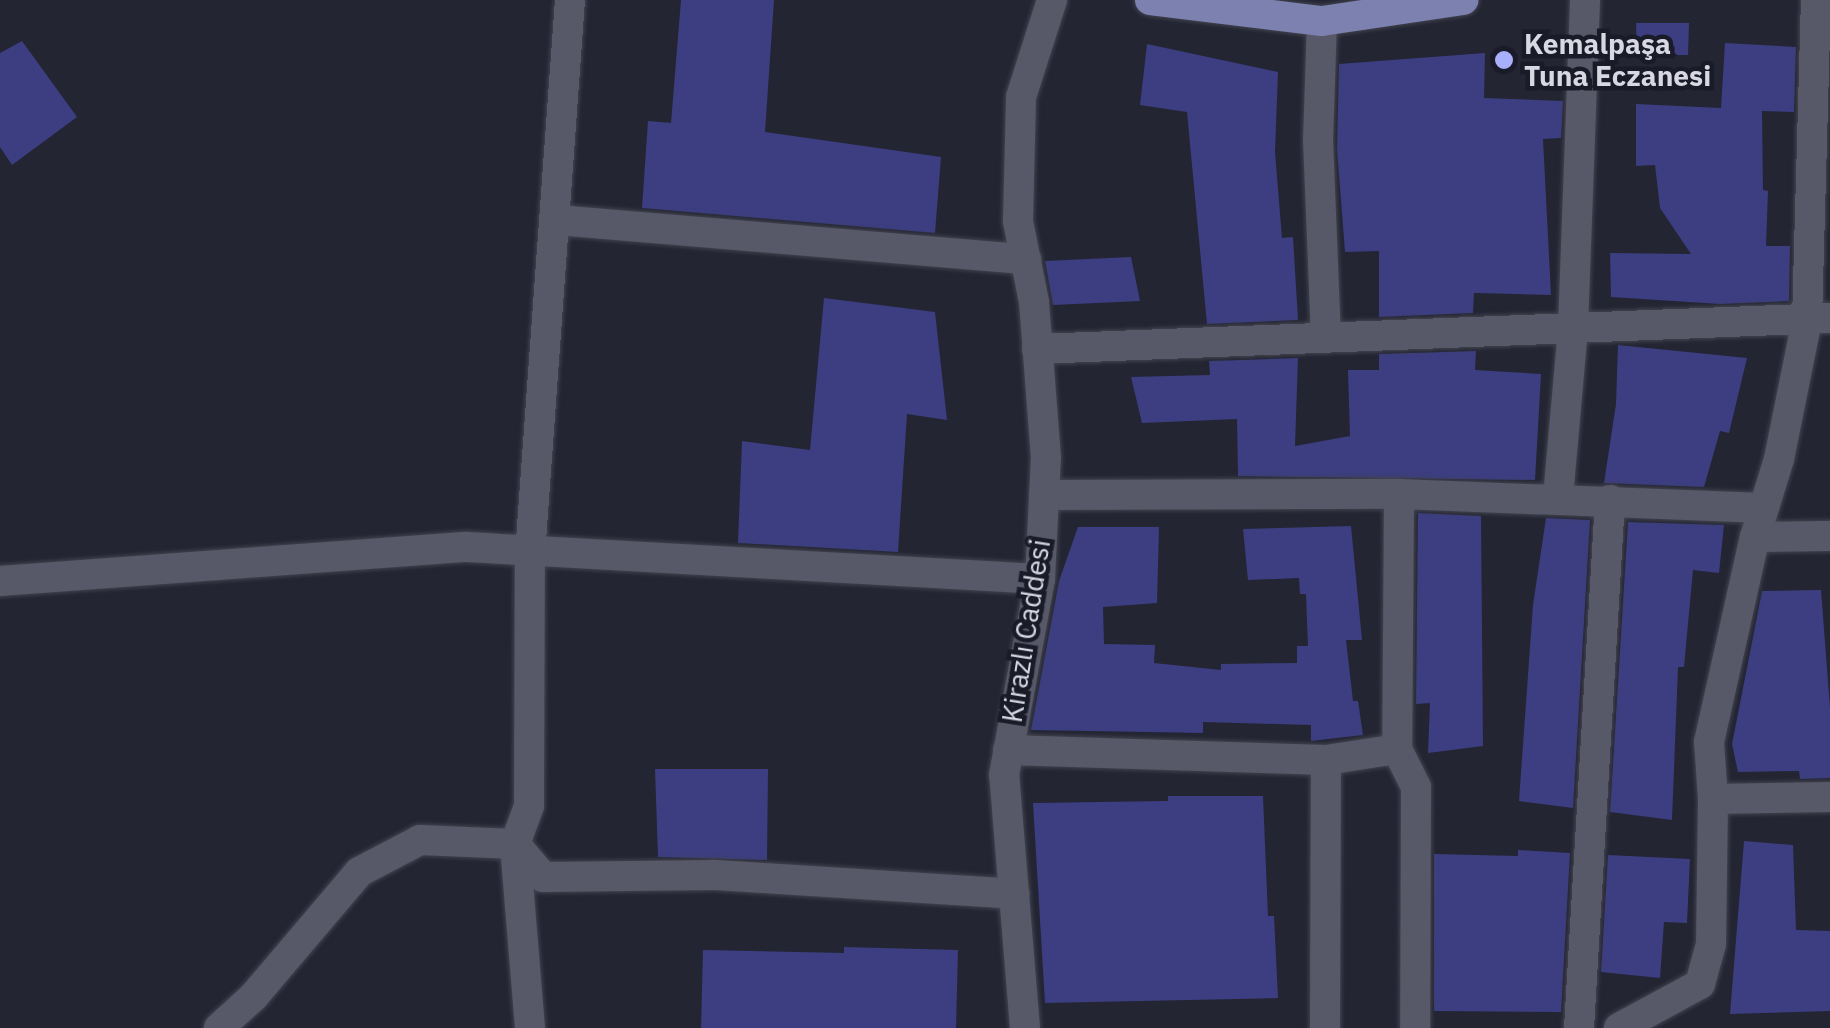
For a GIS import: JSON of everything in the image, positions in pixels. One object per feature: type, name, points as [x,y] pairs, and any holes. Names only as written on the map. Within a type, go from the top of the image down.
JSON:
[{"type":"main road","points":[[1150,0],[1322,20],[1464,0]]},
{"type":"street","points":[[530,1028],[515,844],[529,806],[530,554],[570,0]]},
{"type":"street","name":"Kirazlı Caddesi","points":[[1025,1028],[1004,775],[1040,579],[1046,458],[1037,349],[1018,221],[1020,97],[1052,0]]},
{"type":"street","points":[[1558,498],[1573,328],[1585,0]]},
{"type":"street","points":[[1620,1028],[1700,984],[1711,944],[1714,798],[1709,742],[1755,537],[1819,319],[1816,0]]},
{"type":"street","points":[[1322,20],[1318,139],[1326,338]]},
{"type":"street","points":[[557,220],[1026,259]]},
{"type":"street","points":[[1037,349],[1819,319]]},
{"type":"street","points":[[1044,495],[1399,494],[1764,508]]},
{"type":"street","points":[[1399,494],[1397,749],[1416,787],[1415,1028]]},
{"type":"street","points":[[1579,1028],[1610,500]]},
{"type":"street","points":[[1755,537],[1830,536]]},
{"type":"street","points":[[0,581],[467,547],[530,554],[1040,579]]},
{"type":"street","points":[[1008,750],[1326,760],[1397,749]]},
{"type":"street","points":[[1325,1028],[1326,760]]},
{"type":"street","points":[[1714,798],[1830,797]]},
{"type":"street","points":[[219,1028],[254,996],[359,872],[420,840],[515,844],[542,877],[714,876],[1014,894]]},
{"type":"building","points":[[681,0],[774,0],[765,132],[941,157],[935,233],[642,208],[648,121],[671,123]]},
{"type":"building","points":[[1636,23],[1689,23],[1688,55],[1637,55]]},
{"type":"building","points":[[22,41],[77,117],[12,165],[0,147],[0,53]]},
{"type":"building","points":[[1725,43],[1796,47],[1794,112],[1762,111],[1763,190],[1768,191],[1766,246],[1790,246],[1789,301],[1720,304],[1611,297],[1610,253],[1691,254],[1660,208],[1655,165],[1636,166],[1636,104],[1721,108]]},
{"type":"building","points":[[1147,44],[1278,72],[1275,152],[1282,238],[1293,237],[1298,320],[1207,324],[1187,112],[1140,105]]},
{"type":"building","points":[[1485,53],[1484,98],[1563,101],[1561,138],[1543,139],[1551,295],[1474,293],[1473,313],[1379,317],[1379,251],[1345,252],[1337,149],[1339,64]]},
{"type":"building","points":[[1131,257],[1140,301],[1053,305],[1045,261]]},
{"type":"building","points":[[824,298],[935,312],[947,420],[907,414],[898,552],[738,543],[742,441],[810,450]]},
{"type":"building","points":[[1618,345],[1747,358],[1729,433],[1720,431],[1704,487],[1604,483],[1616,404]]},
{"type":"building","points":[[1476,351],[1475,370],[1541,374],[1535,480],[1238,476],[1237,419],[1142,423],[1131,377],[1210,375],[1209,361],[1298,358],[1295,446],[1350,436],[1348,370],[1379,370],[1379,354]]},
{"type":"building","points":[[1418,513],[1481,516],[1483,746],[1428,753],[1430,703],[1416,704]]},
{"type":"building","points":[[1546,518],[1590,520],[1573,808],[1519,801],[1533,605]]},
{"type":"building","points":[[1628,522],[1724,525],[1719,573],[1693,570],[1684,667],[1678,667],[1672,820],[1610,812]]},
{"type":"building","points":[[1351,526],[1362,640],[1346,640],[1353,701],[1358,701],[1363,735],[1311,741],[1311,725],[1203,722],[1203,733],[1031,730],[1059,581],[1078,527],[1159,527],[1157,603],[1103,607],[1104,644],[1155,645],[1154,663],[1221,670],[1221,664],[1297,663],[1297,646],[1308,646],[1306,594],[1300,594],[1299,578],[1248,580],[1243,529]]},
{"type":"building","points":[[1821,590],[1830,708],[1830,778],[1800,779],[1799,771],[1738,772],[1732,744],[1762,591]]},
{"type":"building","points":[[655,769],[768,769],[767,860],[658,857]]},
{"type":"building","points":[[1168,796],[1263,796],[1268,916],[1274,916],[1278,998],[1045,1003],[1033,803],[1168,801]]},
{"type":"building","points":[[1744,841],[1793,845],[1796,930],[1830,931],[1830,1011],[1730,1014]]},
{"type":"building","points":[[1518,850],[1570,853],[1561,1012],[1434,1011],[1434,854],[1518,856]]},
{"type":"building","points":[[1608,855],[1690,859],[1687,923],[1664,922],[1660,978],[1601,972]]},
{"type":"building","points":[[844,947],[958,950],[956,1028],[701,1028],[703,950],[844,953]]},
{"type":"place","name":"Kemalpaşa Tuna Eczanesi","points":[[1504,60]]}]
